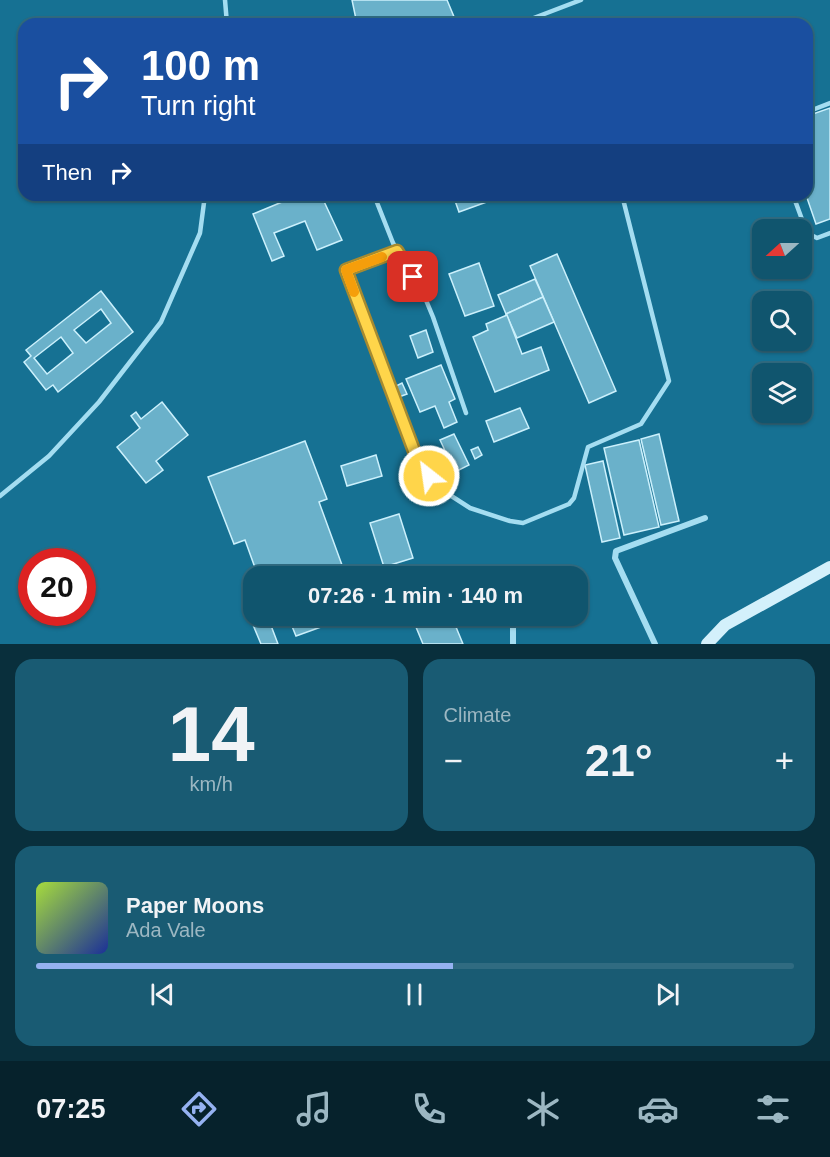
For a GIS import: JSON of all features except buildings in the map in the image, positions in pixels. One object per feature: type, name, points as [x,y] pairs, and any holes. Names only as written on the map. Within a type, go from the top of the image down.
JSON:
[{"type":"street","points":[[655,644],[615,558],[616,551],[705,518]]},
{"type":"street","points":[[707,644],[725,625],[830,567]]},
{"type":"street","points":[[513,626],[513,644]]},
{"type":"lane","points":[[225,0],[226,18]]},
{"type":"lane","points":[[534,18],[581,0]]},
{"type":"lane","points":[[813,110],[830,103]]},
{"type":"lane","points":[[0,496],[49,456],[99,402],[161,322],[200,233],[205,201]]},
{"type":"lane","points":[[376,201],[397,251],[430,309],[466,413]]},
{"type":"lane","points":[[397,251],[346,270],[419,464],[439,488],[470,508],[523,523],[569,504],[574,498],[588,447],[640,424],[669,381],[624,201]]},
{"type":"lane","points":[[794,201],[807,233],[817,238],[830,233]]},
{"type":"slow traffic","points":[[354,292],[346,270],[382,257]]},
{"type":"route","points":[[413,277],[397,251],[346,270],[419,464],[429,476]]}]
